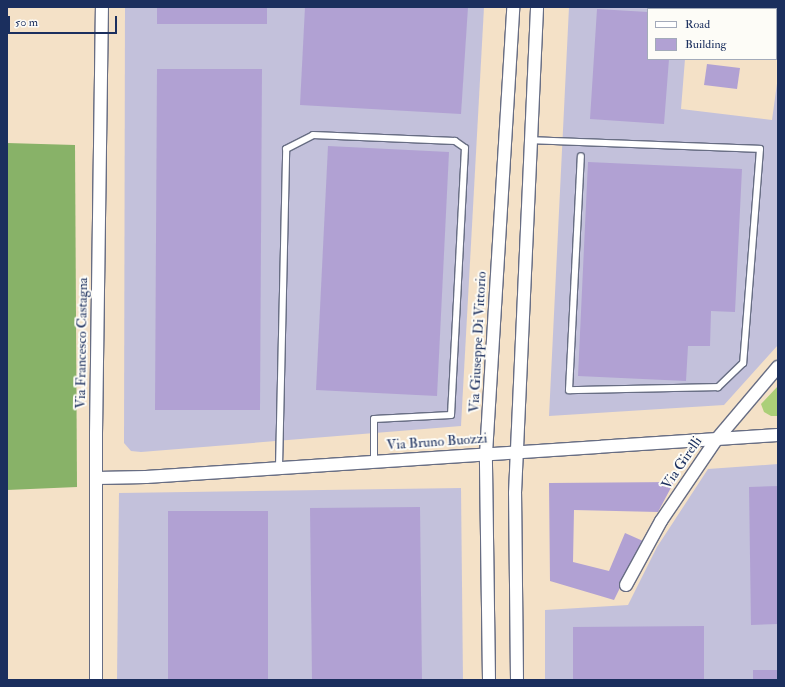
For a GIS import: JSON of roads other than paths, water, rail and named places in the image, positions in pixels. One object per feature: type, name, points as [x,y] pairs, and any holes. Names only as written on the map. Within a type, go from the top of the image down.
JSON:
[{"type":"street","name":"Via Francesco Castagna","points":[[96,680],[102,7]]},
{"type":"street","name":"Via Giuseppe Di Vittorio","points":[[489,680],[486,454],[513,7]]},
{"type":"street","points":[[517,680],[517,452],[536,7]]},
{"type":"street","name":"Via Girelli","points":[[626,585],[661,521],[716,440],[778,367]]},
{"type":"street","name":"Via Bruno Buozzi","points":[[97,478],[778,435]]},
{"type":"lane","points":[[279,467],[286,149],[313,135],[455,141],[464,148],[451,415],[374,419],[374,461]]},
{"type":"lane","points":[[530,140],[760,150],[743,363],[718,387],[569,390],[581,156]]}]
